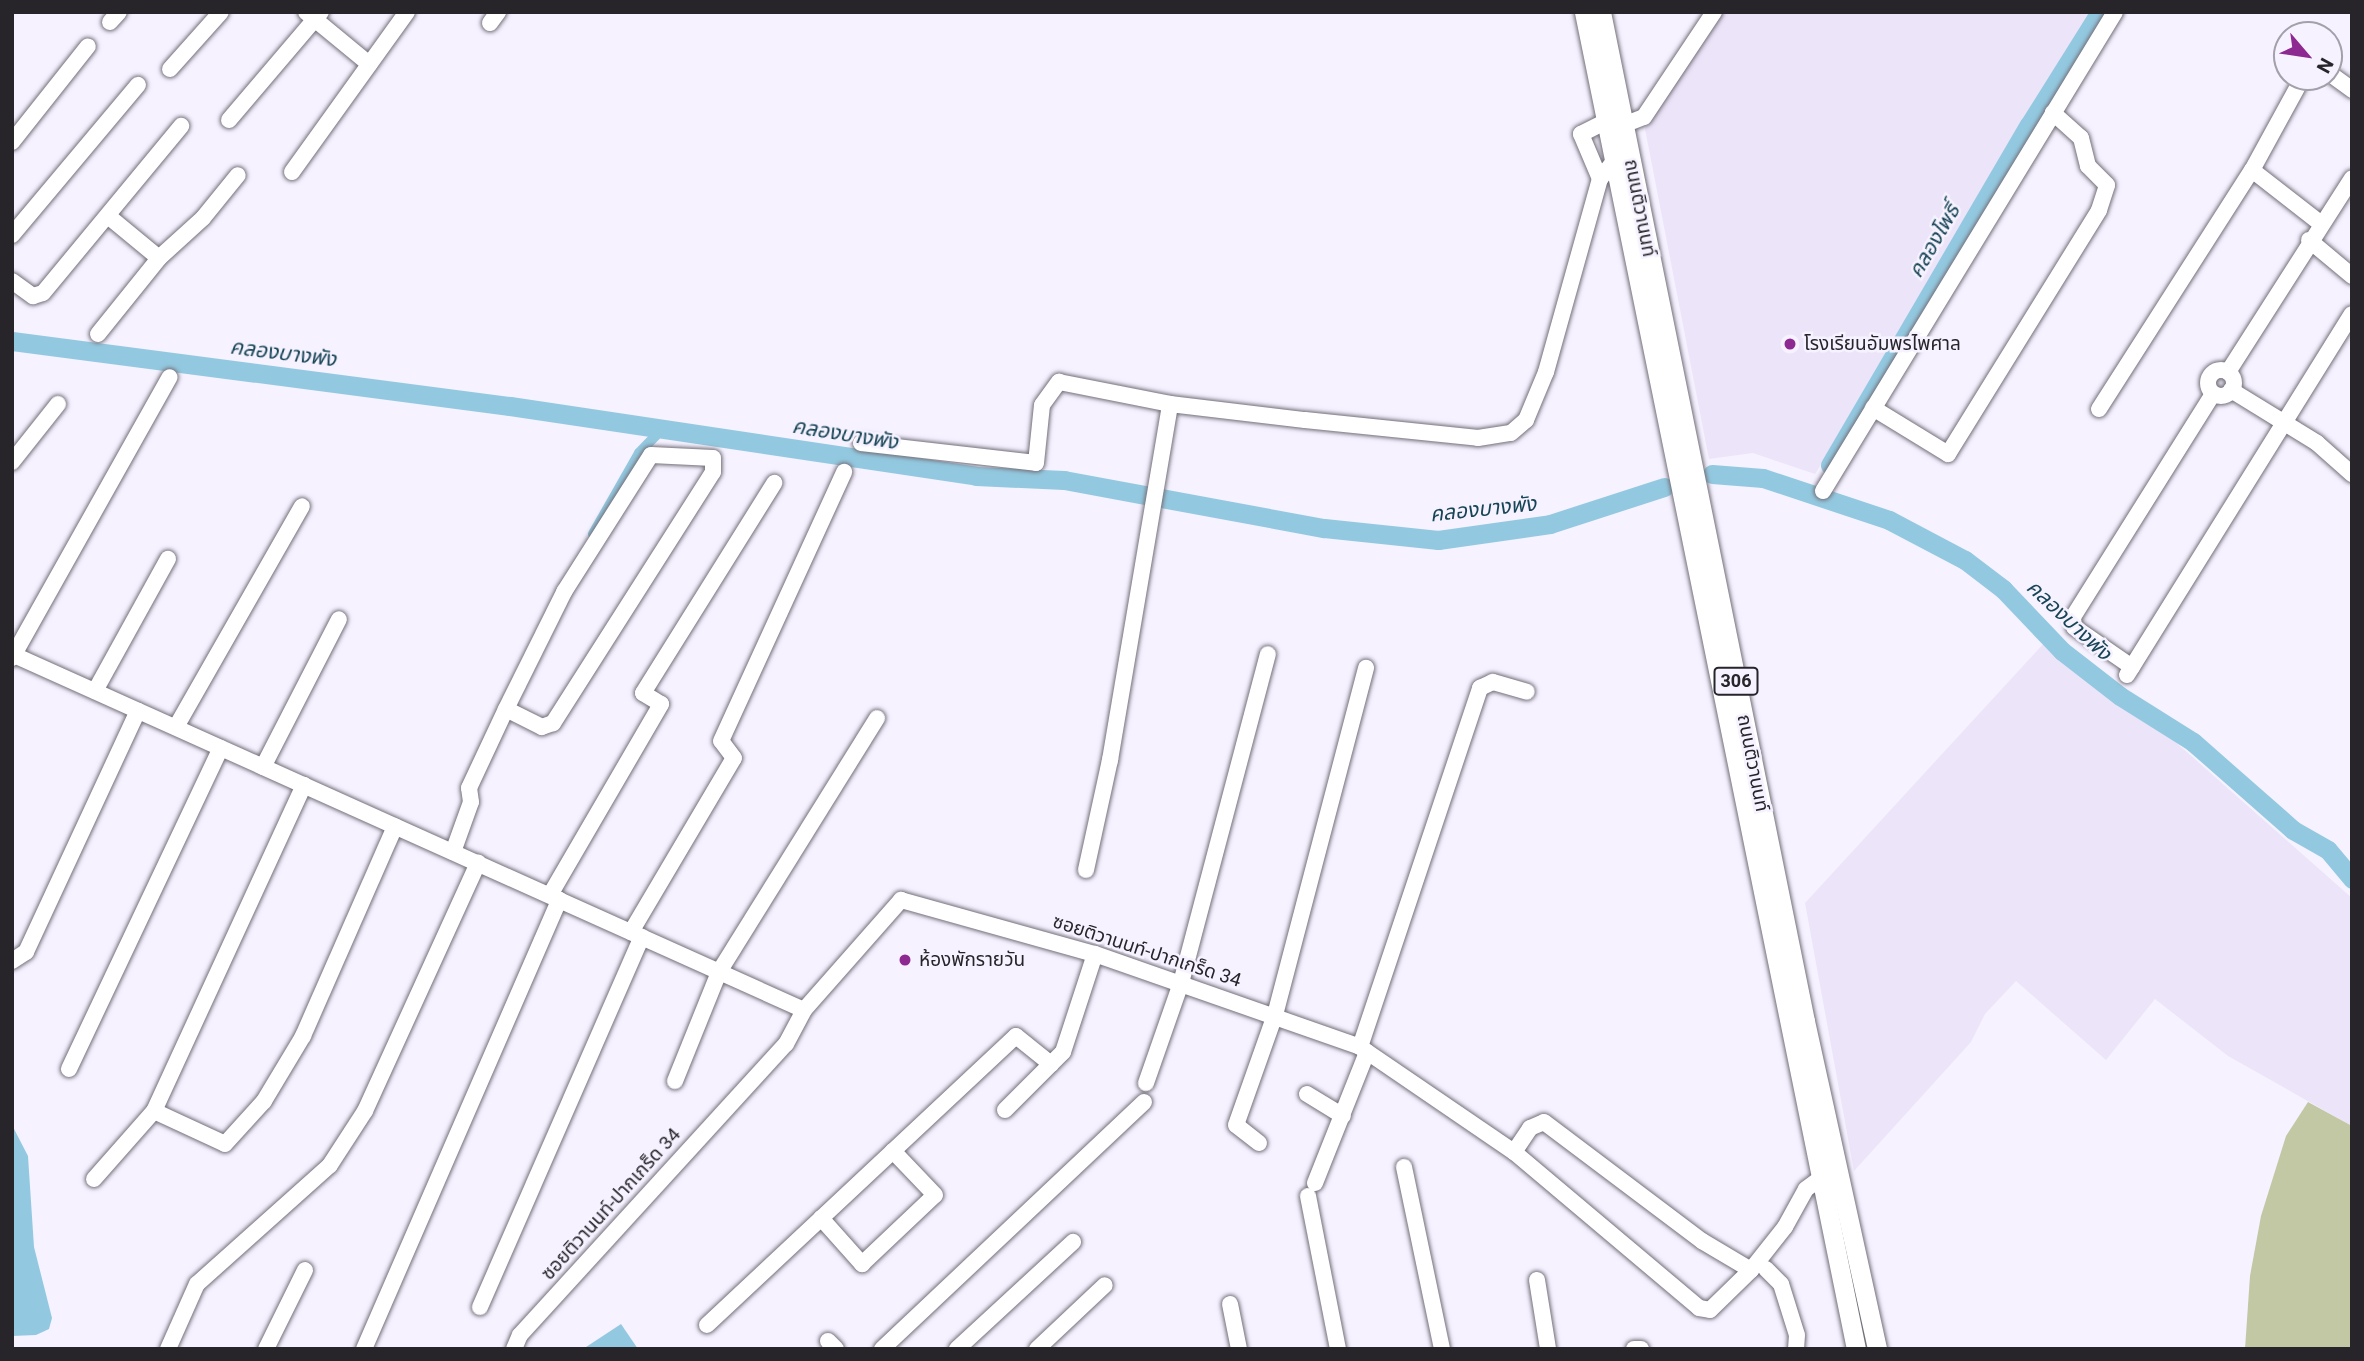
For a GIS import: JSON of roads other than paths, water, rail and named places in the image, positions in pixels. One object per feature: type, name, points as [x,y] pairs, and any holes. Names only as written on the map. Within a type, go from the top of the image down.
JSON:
[{"type":"main road","name":"ถนนติวานนท์","points":[[1584,12],[1615,123],[1797,1022],[1821,1178],[1856,1349]]},
{"type":"main road","name":"ถนนติวานนท์","points":[[1601,12],[1615,123],[1615,160],[1797,1022],[1877,1349]]},
{"type":"street","points":[[170,69],[221,12]]},
{"type":"street","points":[[292,172],[407,12]]},
{"type":"street","points":[[1600,179],[1581,134],[1644,117],[1714,12]]},
{"type":"street","points":[[1823,491],[2115,12]]},
{"type":"street","points":[[229,120],[314,15],[369,64]]},
{"type":"street","points":[[12,142],[88,46]]},
{"type":"street","points":[[12,235],[138,85]]},
{"type":"street","points":[[2099,409],[2252,170],[2295,91]]},
{"type":"street","points":[[1873,408],[1948,454],[2099,210],[2107,186],[2088,166],[2081,138],[2053,113]]},
{"type":"street","points":[[12,281],[33,296],[43,293],[181,126]]},
{"type":"street","points":[[861,443],[1036,463],[1042,405],[1059,382],[1170,404],[1478,438],[1511,433],[1526,420],[1546,372],[1600,179],[1615,160]]},
{"type":"street","points":[[2252,170],[2320,223]]},
{"type":"street","points":[[99,334],[159,258],[203,218],[238,175]]},
{"type":"street","points":[[2228,372],[2309,240],[2352,178]]},
{"type":"street","points":[[108,216],[159,258]]},
{"type":"street","points":[[2309,240],[2352,276]]},
{"type":"street","points":[[2213,394],[2073,617],[2074,626],[2130,671],[2352,314]]},
{"type":"street","points":[[2218,370],[2228,372],[2233,380],[2231,390],[2223,396],[2213,394],[2208,386],[2210,376],[2218,370]]},
{"type":"street","points":[[170,377],[13,656],[804,1010]]},
{"type":"street","points":[[2231,390],[2286,424],[2347,470],[2352,452]]},
{"type":"street","points":[[12,462],[58,404]]},
{"type":"street","points":[[1087,870],[1154,517],[1170,404]]},
{"type":"street","points":[[453,852],[471,802],[469,788],[506,709],[564,592],[651,455],[713,457],[713,471],[553,723],[542,727],[506,709]]},
{"type":"street","points":[[480,1307],[637,935],[734,758],[721,741],[844,472]]},
{"type":"street","points":[[364,1349],[554,897],[661,704],[643,693],[774,483]]},
{"type":"street","points":[[176,727],[302,506]]},
{"type":"street","points":[[95,691],[168,559]]},
{"type":"street","points":[[263,767],[339,619]]},
{"type":"street","points":[[1146,1083],[1181,983],[1268,654]]},
{"type":"street","points":[[1259,1143],[1236,1125],[1275,1015],[1366,668]]},
{"type":"street","points":[[1338,1349],[1311,1189],[1343,1116],[1480,688],[1493,682],[1527,692]]},
{"type":"street","points":[[12,961],[26,952],[138,711]]},
{"type":"street","points":[[675,1081],[719,972],[877,718]]},
{"type":"street","points":[[69,1069],[221,748]]},
{"type":"street","points":[[94,1179],[154,1111],[304,785]]},
{"type":"street","points":[[154,1111],[225,1144],[264,1101],[303,1036],[395,826]]},
{"type":"street","points":[[186,1349],[169,1346],[197,1284],[330,1165],[365,1111],[478,863]]},
{"type":"street","name":"ซอยติวานนท์-ปากเกร็ด 34","points":[[514,1349],[520,1335],[786,1044],[804,1010],[901,900],[1096,954],[1275,1015],[1364,1050],[1514,1152],[1699,1308],[1710,1310],[1758,1270],[1807,1189],[1821,1178]]},
{"type":"street","points":[[1005,1110],[1063,1052],[1096,954]]},
{"type":"street","points":[[707,1325],[1016,1036],[1051,1064]]},
{"type":"street","points":[[1307,1094],[1343,1116]]},
{"type":"street","points":[[882,1349],[1144,1102]]},
{"type":"street","points":[[1514,1152],[1530,1128],[1544,1122],[1702,1241],[1781,1283],[1797,1335],[1796,1349]]},
{"type":"street","points":[[821,1218],[862,1264],[936,1195],[893,1152]]},
{"type":"street","points":[[1404,1167],[1442,1349]]},
{"type":"street","points":[[957,1349],[1073,1242]]},
{"type":"street","points":[[267,1349],[305,1270]]},
{"type":"street","points":[[1537,1280],[1548,1349]]},
{"type":"street","points":[[1037,1349],[1105,1285]]},
{"type":"street","points":[[1230,1304],[1239,1349]]},
{"type":"street","points":[[1634,1349],[1641,1349]]},
{"type":"water","points":[[12,1125],[28,1156],[34,1247],[52,1318],[49,1329],[36,1335],[12,1336]]},
{"type":"water","points":[[621,1324],[638,1349],[583,1349]]},
{"type":"waterway","name":"คลองโพธิ์","points":[[1830,465],[2029,125],[2100,12]]},
{"type":"waterway","name":"คลองบางพัง","points":[[12,341],[510,406],[976,476],[1064,480],[1324,528],[1438,540],[1550,524],[1664,487]]},
{"type":"waterway","points":[[593,534],[639,453],[663,428]]},
{"type":"waterway","name":"คลองบางพัง","points":[[1712,474],[1763,478],[1889,520],[1965,560],[2003,589],[2062,651],[2120,696],[2193,742],[2293,830],[2328,850],[2352,879]]},
{"type":"place","name":"โรงเรียนอัมพรไพศาล","points":[[1790,344]]},
{"type":"place","name":"ห้องพักรายวัน","points":[[905,960]]}]
